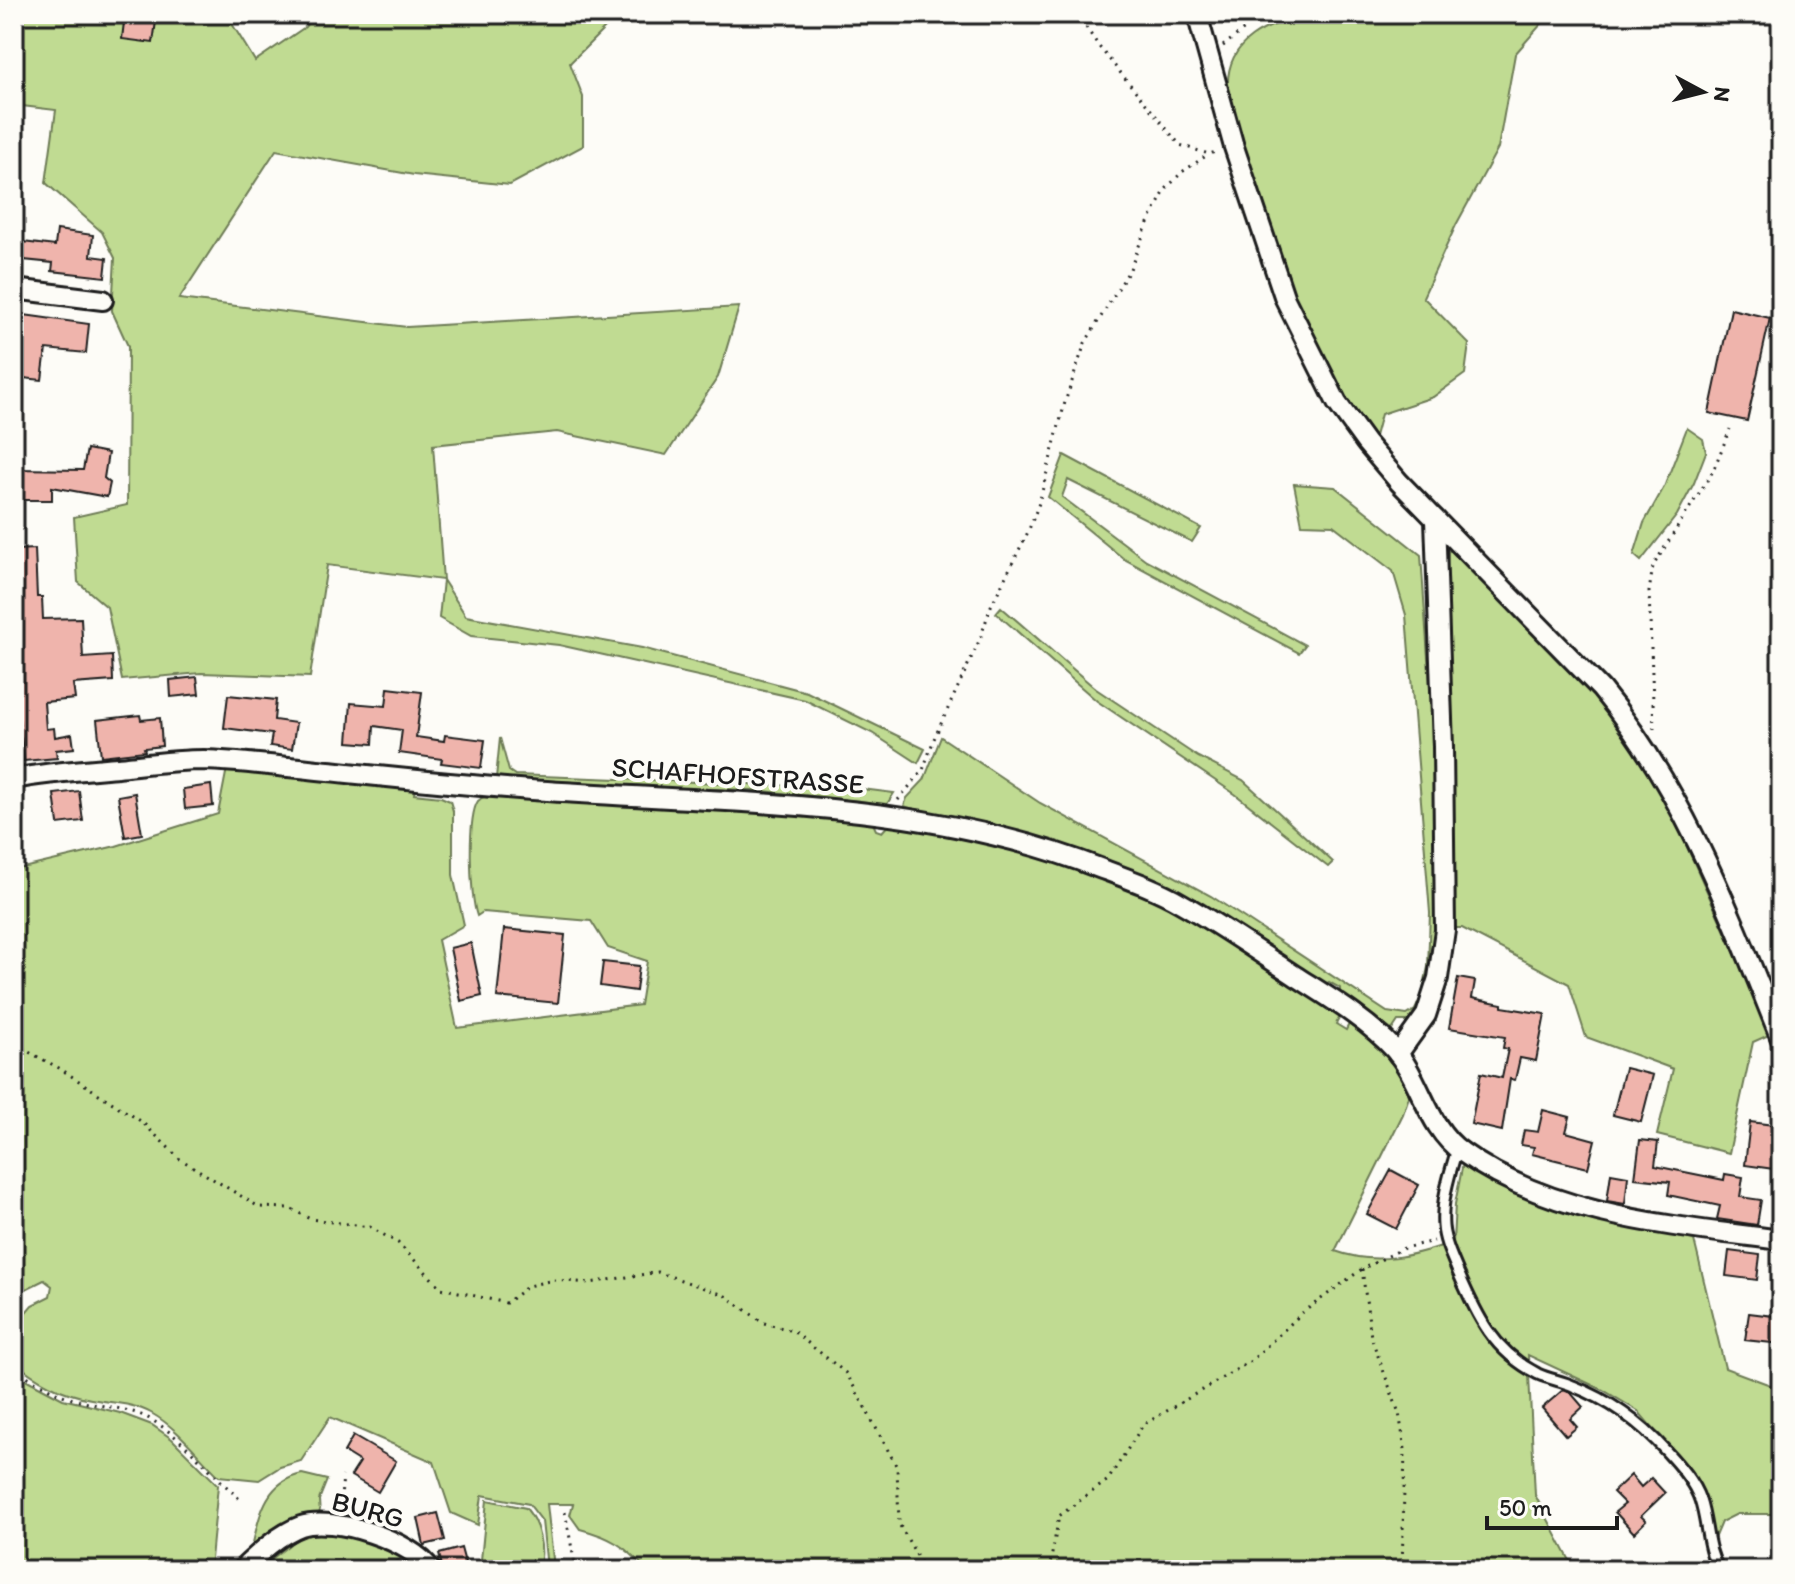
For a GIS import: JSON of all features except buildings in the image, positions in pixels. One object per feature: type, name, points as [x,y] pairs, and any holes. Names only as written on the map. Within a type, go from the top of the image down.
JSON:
[{"type":"street","points":[[1197,14],[1234,147],[1285,299],[1337,403],[1366,443],[1435,519],[1601,689],[1632,728],[1660,771],[1714,878],[1781,1039]]},
{"type":"street","points":[[14,289],[103,300]]},
{"type":"street","points":[[1398,1054],[1426,1015],[1438,978],[1445,930],[1443,747],[1435,519]]},
{"type":"street","name":"SCHAFHOFSTRASSE","points":[[14,779],[70,771],[209,760],[548,792],[736,800],[888,814],[946,823],[1033,844],[1174,899],[1328,997],[1398,1054],[1429,1111],[1457,1149]]},
{"type":"street","points":[[1457,1149],[1512,1182],[1557,1198],[1657,1222],[1781,1240]]},
{"type":"street","name":"BURG","points":[[244,1567],[289,1531],[321,1524],[364,1532],[394,1542],[419,1555],[431,1570]]},
{"type":"lane","points":[[1457,1149],[1443,1205],[1444,1238],[1477,1316],[1495,1341],[1514,1358],[1539,1375],[1573,1386],[1637,1421],[1668,1452],[1695,1486],[1701,1502],[1708,1545],[1719,1570]]},
{"type":"path","points":[[1077,14],[1100,48],[1180,145],[1209,154]]},
{"type":"path","points":[[1208,53],[1226,45],[1256,20],[1273,14]]},
{"type":"path","points":[[888,814],[923,770],[980,639],[991,606],[1028,532],[1085,343],[1130,269],[1148,223],[1166,189],[1182,172],[1209,154],[1234,147]]},
{"type":"path","points":[[1654,730],[1649,592],[1653,566],[1713,471],[1730,429]]},
{"type":"path","points":[[14,1026],[17,1040],[25,1050],[59,1068],[142,1122],[180,1159],[259,1207],[290,1208],[310,1219],[370,1227],[398,1243],[441,1288],[506,1303],[528,1286],[553,1280],[590,1283],[658,1272],[724,1295],[764,1323],[793,1331],[847,1374],[897,1467],[899,1524],[925,1570]]},
{"type":"path","points":[[1049,1570],[1059,1516],[1108,1480],[1143,1425],[1251,1361],[1302,1313],[1362,1269],[1404,1248],[1444,1238]]},
{"type":"path","points":[[1362,1269],[1371,1337],[1399,1413],[1405,1449],[1402,1570]]},
{"type":"path","points":[[14,1368],[61,1395],[122,1409],[158,1423],[243,1502]]},
{"type":"path","points":[[338,1517],[344,1490],[343,1476]]},
{"type":"path","points":[[565,1512],[576,1570]]},
{"type":"path","points":[[582,1570],[586,1563]]},
{"type":"path","points":[[474,1568],[559,1570]]},
{"type":"green space","points":[[14,14],[226,14],[255,61],[305,27],[313,14],[610,14],[610,23],[570,63],[583,97],[583,146],[510,185],[414,175],[276,150],[179,299],[407,327],[739,307],[718,377],[666,455],[557,432],[433,445],[443,580],[327,565],[310,677],[201,673],[122,680],[107,607],[78,582],[74,517],[127,505],[128,346],[112,311],[115,258],[102,232],[46,183],[56,110],[14,105]]},
{"type":"green space","points":[[1310,14],[1550,14],[1515,54],[1498,148],[1456,225],[1423,297],[1469,344],[1465,374],[1433,397],[1381,414],[1374,440],[1346,401],[1302,317],[1254,180],[1228,89],[1234,58],[1252,36],[1279,23]]},
{"type":"green space","points":[[1687,428],[1703,439],[1706,452],[1677,515],[1641,561],[1634,555],[1644,523],[1664,487]]},
{"type":"green space","points":[[1064,455],[1201,528],[1192,542],[1068,480],[1062,497],[1146,560],[1305,645],[1299,653],[1124,559],[1048,497]]},
{"type":"green space","points":[[1294,484],[1335,487],[1421,555],[1433,732],[1439,912],[1426,1003],[1407,1027],[1406,1021],[1398,1021],[1392,1030],[1340,996],[1340,988],[1329,982],[1324,985],[1258,940],[1158,884],[1048,840],[904,806],[907,798],[924,780],[941,737],[1040,803],[1211,896],[1387,1012],[1407,1015],[1415,1010],[1428,967],[1430,913],[1406,615],[1393,571],[1333,525],[1302,524]]},
{"type":"green space","points":[[1448,551],[1457,551],[1595,690],[1657,780],[1771,1034],[1753,1042],[1729,1153],[1657,1135],[1673,1069],[1586,1037],[1569,984],[1462,928],[1451,928],[1445,618]]},
{"type":"green space","points":[[443,580],[466,616],[642,648],[807,692],[925,749],[918,763],[872,733],[805,700],[559,645],[471,636],[439,618]]},
{"type":"green space","points":[[1001,607],[1096,689],[1198,757],[1243,780],[1333,862],[1328,867],[1235,794],[1097,701],[996,613]]},
{"type":"green space","points":[[500,738],[509,771],[515,775],[854,788],[894,793],[887,804],[753,790],[593,786],[496,778]]},
{"type":"green space","points":[[227,768],[415,787],[414,794],[450,801],[453,811],[453,875],[464,925],[438,940],[457,1028],[640,1005],[647,961],[608,948],[591,921],[483,912],[477,916],[471,875],[472,823],[478,801],[489,795],[871,819],[876,830],[882,832],[890,823],[1034,852],[1140,893],[1196,920],[1341,1015],[1336,1024],[1346,1030],[1350,1022],[1381,1046],[1411,1091],[1403,1114],[1335,1251],[1365,1258],[1395,1257],[1453,1242],[1455,1204],[1463,1163],[1540,1203],[1694,1240],[1725,1368],[1781,1389],[1781,1514],[1737,1514],[1721,1522],[1713,1541],[1706,1499],[1697,1480],[1638,1411],[1603,1390],[1528,1355],[1535,1495],[1575,1570],[647,1570],[617,1544],[580,1529],[570,1515],[573,1504],[547,1504],[554,1568],[547,1568],[542,1521],[529,1504],[482,1495],[478,1525],[451,1513],[434,1462],[330,1417],[301,1461],[280,1467],[259,1480],[219,1476],[179,1434],[151,1413],[60,1390],[14,1361],[14,1326],[32,1305],[50,1296],[52,1286],[44,1280],[14,1295],[14,870],[116,846],[218,814]]},
{"type":"green space","points":[[14,1373],[63,1399],[120,1413],[152,1425],[172,1439],[218,1485],[210,1570],[14,1570]]},
{"type":"green space","points":[[302,1474],[327,1480],[319,1500],[320,1517],[257,1549],[252,1547],[266,1501],[272,1492],[290,1478]]},
{"type":"green space","points":[[487,1500],[526,1508],[540,1537],[539,1570],[480,1570]]},
{"type":"green space","points":[[324,1530],[367,1539],[406,1555],[394,1563],[398,1570],[258,1570],[299,1537]]}]
